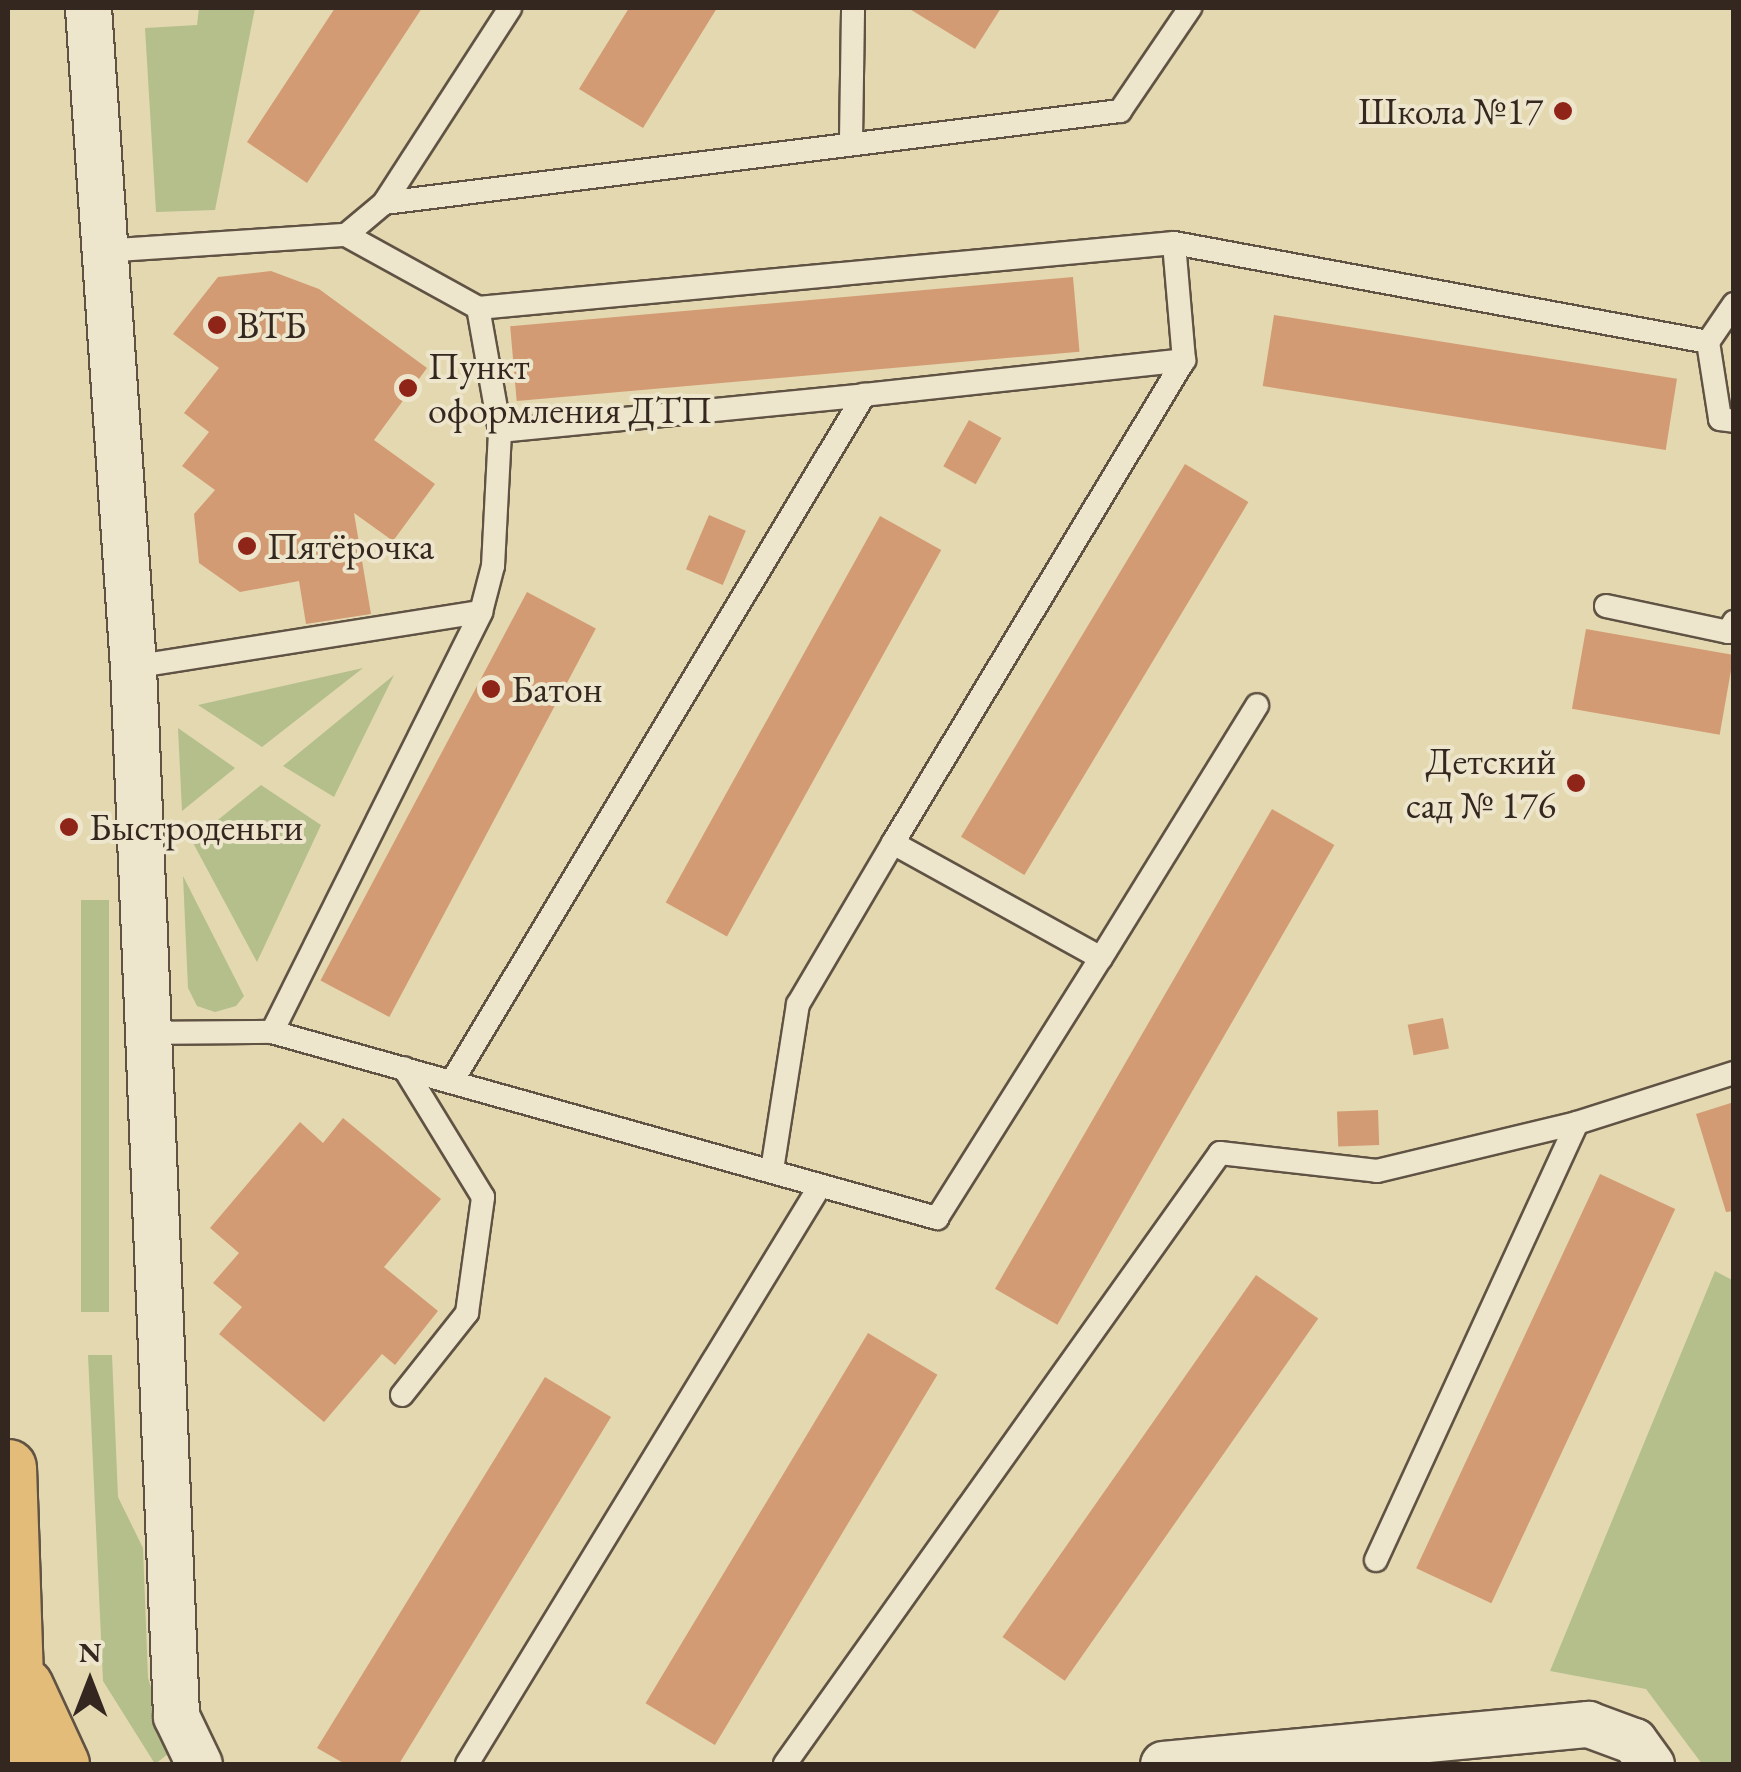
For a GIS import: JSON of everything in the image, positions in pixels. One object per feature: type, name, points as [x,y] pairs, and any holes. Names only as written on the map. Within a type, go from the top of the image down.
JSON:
[{"type":"highway","points":[[8,1468],[18,1764]]},
{"type":"highway","points":[[14,1662],[62,1764]]},
{"type":"street","points":[[88,8],[133,666],[176,1716],[199,1764]]},
{"type":"street","points":[[1163,1764],[1588,1724],[1634,1740],[1652,1764]]},
{"type":"lane","points":[[346,236],[384,203],[510,8]]},
{"type":"lane","points":[[851,139],[853,8]]},
{"type":"lane","points":[[384,203],[851,139],[1120,110],[1190,8]]},
{"type":"lane","points":[[102,252],[346,236],[478,308],[1174,244],[1708,342]]},
{"type":"lane","points":[[772,1170],[798,1004],[1184,360],[1174,244]]},
{"type":"lane","points":[[1734,304],[1708,342],[1720,419],[1734,422]]},
{"type":"lane","points":[[272,1032],[480,612],[492,566],[500,431],[478,308]]},
{"type":"lane","points":[[500,431],[1184,360]]},
{"type":"lane","points":[[454,1078],[864,395]]},
{"type":"lane","points":[[1606,606],[1732,629]]},
{"type":"lane","points":[[133,666],[480,612]]},
{"type":"lane","points":[[147,1033],[272,1032],[454,1078],[937,1218],[1257,705]]},
{"type":"lane","points":[[892,844],[1101,958]]},
{"type":"lane","points":[[402,1395],[467,1313],[483,1196],[404,1068]]},
{"type":"lane","points":[[785,1764],[1220,1153],[1377,1170],[1576,1123],[1734,1073]]},
{"type":"lane","points":[[1376,1560],[1576,1123]]},
{"type":"lane","points":[[467,1764],[820,1186]]},
{"type":"green space","points":[[199,8],[255,8],[215,210],[156,212],[145,28],[197,25]]},
{"type":"green space","points":[[363,668],[262,747],[198,705]]},
{"type":"green space","points":[[394,675],[334,797],[283,766]]},
{"type":"green space","points":[[178,728],[235,768],[182,811]]},
{"type":"green space","points":[[261,785],[321,825],[257,962],[192,841]]},
{"type":"green space","points":[[183,876],[244,996],[236,1006],[215,1012],[197,1006],[188,988]]},
{"type":"green space","points":[[81,900],[109,900],[109,1312],[81,1312]]},
{"type":"green space","points":[[1715,1271],[1734,1281],[1733,1764],[1702,1764],[1646,1689],[1550,1671]]},
{"type":"green space","points":[[88,1355],[112,1355],[118,1497],[143,1548],[148,1678],[172,1751],[155,1764],[103,1681]]},
{"type":"building","points":[[335,8],[422,8],[307,183],[247,142]]},
{"type":"building","points":[[629,8],[717,8],[643,128],[579,89]]},
{"type":"building","points":[[908,8],[1001,8],[975,49]]},
{"type":"building","points":[[271,271],[319,289],[427,368],[374,440],[435,484],[393,541],[354,513],[371,614],[306,624],[299,581],[240,592],[199,563],[194,514],[215,490],[182,466],[209,432],[184,413],[219,368],[173,334],[218,277]]},
{"type":"building","points":[[1073,277],[1080,352],[517,401],[510,326]]},
{"type":"building","points":[[1274,315],[1677,379],[1666,450],[1263,386]]},
{"type":"building","points":[[969,420],[1001,438],[976,484],[943,466]]},
{"type":"building","points":[[1185,464],[1248,502],[1024,875],[961,837]]},
{"type":"building","points":[[709,515],[746,531],[723,585],[686,569]]},
{"type":"building","points":[[880,516],[941,550],[727,937],[666,903]]},
{"type":"building","points":[[527,592],[596,629],[389,1017],[320,980]]},
{"type":"building","points":[[1586,629],[1734,655],[1720,735],[1572,709]]},
{"type":"building","points":[[1272,809],[1334,845],[1057,1325],[995,1289]]},
{"type":"building","points":[[1443,1018],[1449,1048],[1414,1055],[1408,1025]]},
{"type":"building","points":[[1734,1102],[1734,1211],[1726,1212],[1696,1114]]},
{"type":"building","points":[[1378,1110],[1379,1145],[1338,1146],[1337,1111]]},
{"type":"building","points":[[343,1118],[441,1199],[384,1267],[438,1311],[395,1365],[382,1354],[324,1422],[219,1334],[242,1307],[213,1283],[239,1253],[210,1228],[300,1122],[323,1143]]},
{"type":"building","points":[[1600,1174],[1675,1209],[1491,1603],[1416,1568]]},
{"type":"building","points":[[1256,1275],[1318,1319],[1065,1681],[1002,1637]]},
{"type":"building","points":[[868,1333],[937,1375],[715,1745],[646,1703]]},
{"type":"building","points":[[545,1377],[611,1417],[399,1764],[345,1764],[317,1748]]},
{"type":"place","name":"Школа №17","points":[[1563,111]]},
{"type":"place","name":"ВТБ","points":[[217,325]]},
{"type":"place","name":"Пункт оформления ДТП","points":[[408,388]]},
{"type":"place","name":"Пятёрочка","points":[[247,546]]},
{"type":"place","name":"Батон","points":[[491,689]]},
{"type":"place","name":"Детский сад № 176","points":[[1576,783]]},
{"type":"place","name":"Быстроденьги","points":[[69,827]]}]
